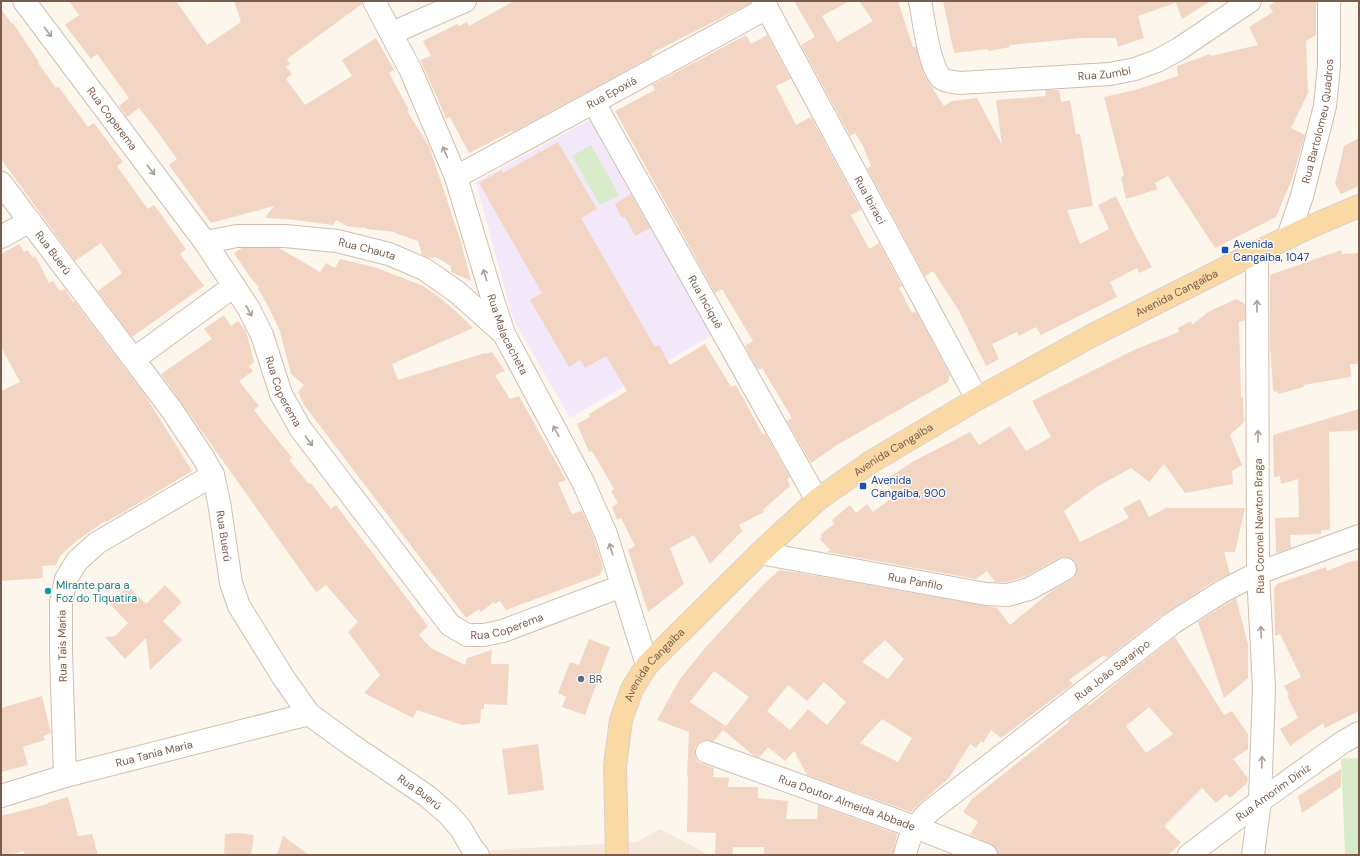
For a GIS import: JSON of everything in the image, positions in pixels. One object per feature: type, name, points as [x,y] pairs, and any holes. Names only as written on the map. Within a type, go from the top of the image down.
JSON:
[{"type":"main road","name":"Avenida Cangaíba","points":[[616,855],[615,766],[621,720],[632,689],[647,664],[760,553],[817,500],[870,462],[977,398],[1093,335],[1257,252],[1359,206]]},
{"type":"street","name":"Rua Coperema","points":[[24,1],[205,242],[249,309],[262,335],[281,394],[300,428],[450,625],[467,635],[484,635],[497,632],[622,586]]},
{"type":"street","name":"Rua Malacacheta","points":[[374,1],[410,71],[456,178],[504,334],[583,482],[606,534],[647,664]]},
{"type":"street","points":[[392,34],[465,1]]},
{"type":"street","name":"Rua Zumbí","points":[[920,1],[934,67],[941,78],[949,82],[960,83],[1110,74],[1135,70],[1157,61],[1179,49],[1250,1]]},
{"type":"street","name":"Rua Bartolomeu Quadros","points":[[1288,237],[1302,196],[1325,106],[1329,66],[1329,1]]},
{"type":"street","name":"Rua Epoxiá","points":[[456,178],[594,103],[765,4]]},
{"type":"street","name":"Rua Ibiraci","points":[[765,4],[977,398]]},
{"type":"street","name":"Rua Inciquê","points":[[594,103],[817,500]]},
{"type":"street","name":"Rua Buerú","points":[[1,183],[171,409],[203,457],[213,475],[219,502],[231,583],[239,606],[283,677],[309,714],[350,744],[427,796],[449,815],[461,829],[478,855]]},
{"type":"street","points":[[1,237],[30,221]]},
{"type":"street","name":"Rua Chauta","points":[[205,242],[237,236],[285,236],[337,240],[389,254],[424,269],[458,292],[504,334]]},
{"type":"street","name":"Rua Coronel Newton Braga","points":[[1253,855],[1260,800],[1264,688],[1258,573],[1257,252]]},
{"type":"street","points":[[134,359],[234,286]]},
{"type":"street","name":"Rua Tais Maria","points":[[65,776],[61,602],[66,580],[77,561],[97,544],[213,475]]},
{"type":"street","name":"Rua João Sararipo","points":[[905,855],[908,841],[915,827],[930,811],[1174,622],[1223,591],[1258,573],[1359,536]]},
{"type":"street","name":"Rua Panfilo","points":[[760,553],[986,594],[1008,595],[1029,589],[1065,569]]},
{"type":"street","name":"Rua Tania Maria","points":[[1,796],[65,776],[309,714]]},
{"type":"street","name":"Rua Amorim Diniz","points":[[1189,855],[1260,800],[1343,742],[1359,733]]},
{"type":"street","name":"Rua Doutor Almeida Abbade","points":[[707,752],[915,827],[986,855]]},
{"type":"shaded area","points":[[593,118],[712,335],[570,418],[513,319],[476,182]]},
{"type":"shaded area","points":[[660,829],[709,855],[478,855],[492,850],[637,842]]},
{"type":"green space","points":[[591,145],[619,195],[600,205],[572,156]]},
{"type":"green space","points":[[1359,758],[1359,855],[1345,855],[1341,759]]},
{"type":"building","points":[[69,1],[176,1],[207,45],[241,22],[234,1],[362,1],[362,4],[287,59],[290,64],[286,67],[292,74],[286,79],[305,105],[352,76],[342,60],[376,38],[394,70],[389,73],[409,110],[407,111],[429,146],[461,242],[471,281],[451,272],[451,266],[436,257],[431,258],[422,255],[418,241],[395,232],[347,226],[336,220],[333,225],[287,219],[265,218],[274,206],[211,223],[169,165],[177,159],[154,127],[139,108],[127,117],[119,106],[129,98],[97,54],[91,59],[65,25],[79,15]]},
{"type":"building","points":[[514,1],[751,1],[751,3],[652,53],[653,56],[513,132],[512,131],[469,153],[450,117],[446,119],[420,60],[431,56],[423,41],[457,24],[459,26],[467,22],[469,26]]},
{"type":"building","points":[[794,1],[850,1],[822,16],[837,42],[873,21],[859,1],[898,1],[913,47],[916,47],[924,75],[944,106],[952,101],[977,98],[1002,145],[996,100],[1046,96],[1045,90],[1059,90],[1061,102],[1070,100],[1076,134],[1080,134],[1093,206],[1067,210],[1080,244],[1109,229],[1098,205],[1116,196],[1152,267],[1139,273],[1137,268],[1110,282],[1117,297],[1041,335],[1036,327],[1019,336],[1017,332],[992,344],[999,359],[986,366],[959,311],[933,271],[925,276],[867,168],[871,166],[863,146],[855,133],[850,136],[801,45],[815,37]]},
{"type":"building","points":[[943,1],[1175,1],[1175,3],[1138,16],[1144,38],[1118,47],[1116,38],[1082,38],[1010,45],[1010,47],[989,51],[988,49],[954,53]]},
{"type":"building","points":[[1175,1],[1211,1],[1182,19]]},
{"type":"building","points":[[1276,1],[1316,1],[1316,35],[1306,41],[1308,93],[1291,128],[1305,135],[1292,179],[1276,217],[1215,248],[1168,176],[1155,183],[1158,189],[1126,199],[1121,177],[1124,176],[1104,97],[1135,90],[1178,76],[1177,66],[1210,54],[1211,56],[1258,45],[1249,27],[1273,12],[1269,6]]},
{"type":"building","points":[[1,9],[12,24],[13,23],[39,62],[38,63],[56,88],[58,86],[88,127],[94,123],[123,162],[117,166],[148,209],[154,205],[186,249],[180,254],[204,286],[132,337],[98,291],[122,273],[101,243],[75,261],[1,159]]},
{"type":"building","points":[[746,35],[751,44],[767,35],[791,79],[776,86],[796,125],[811,117],[861,210],[851,215],[869,249],[879,243],[902,286],[899,288],[912,313],[916,311],[950,375],[948,382],[837,445],[811,463],[787,421],[792,418],[762,368],[758,370],[745,346],[753,341],[722,289],[715,293],[615,111],[655,90],[652,85]]},
{"type":"building","points":[[1359,138],[1359,186],[1341,194],[1335,184],[1344,146]]},
{"type":"building","points":[[558,142],[597,209],[581,218],[655,347],[659,345],[670,365],[705,344],[731,387],[736,385],[763,435],[765,433],[790,477],[787,479],[790,486],[763,510],[764,512],[739,525],[742,531],[710,564],[694,535],[670,548],[684,584],[648,612],[628,550],[635,546],[621,518],[617,520],[612,507],[618,503],[611,491],[614,489],[592,451],[589,452],[577,424],[590,417],[589,414],[627,391],[606,356],[585,368],[580,360],[569,367],[530,300],[542,293],[479,183],[501,170],[503,173]]},
{"type":"building","points":[[631,194],[650,228],[635,236],[625,217],[622,218],[615,204]]},
{"type":"building","points":[[19,244],[24,252],[28,250],[32,257],[35,256],[49,283],[53,281],[60,291],[65,289],[73,302],[74,301],[145,395],[192,471],[122,513],[106,522],[105,521],[75,542],[60,556],[56,565],[42,566],[43,578],[2,581],[1,391],[20,382],[1,347],[1,254]]},
{"type":"building","points":[[242,248],[279,248],[320,272],[326,263],[335,268],[340,259],[374,267],[421,285],[438,296],[462,317],[473,328],[392,364],[398,380],[492,352],[505,371],[495,375],[510,399],[519,396],[566,480],[558,483],[572,514],[582,511],[594,538],[603,568],[600,575],[506,610],[500,601],[495,604],[494,602],[481,612],[479,609],[466,618],[304,405],[298,392],[304,385],[291,374],[280,331],[258,289],[259,287],[250,277],[234,253]]},
{"type":"building","points":[[1341,250],[1342,254],[1359,253],[1359,364],[1350,364],[1351,377],[1303,385],[1304,387],[1278,394],[1278,391],[1274,392],[1273,389],[1270,343],[1270,275]]},
{"type":"building","points":[[1236,299],[1245,304],[1245,320],[1239,322],[1241,399],[1243,397],[1244,422],[1230,435],[1242,465],[1232,471],[1233,484],[1185,493],[1164,464],[1149,482],[1131,468],[1095,488],[1064,511],[1080,542],[1129,518],[1123,508],[1140,499],[1149,517],[1166,508],[1245,508],[1235,552],[1224,552],[1230,574],[1216,580],[1161,616],[1107,658],[1104,655],[1069,680],[1073,684],[1001,738],[991,730],[983,743],[981,741],[976,748],[970,744],[949,778],[911,812],[807,775],[794,751],[785,761],[768,747],[759,758],[754,756],[723,730],[714,741],[704,740],[695,747],[695,755],[698,762],[714,768],[713,777],[729,778],[728,787],[758,787],[758,798],[788,801],[786,819],[817,819],[818,805],[897,834],[893,855],[764,855],[764,847],[733,847],[732,855],[715,855],[716,833],[687,832],[689,732],[657,720],[680,679],[705,648],[761,587],[779,570],[801,573],[997,608],[1010,625],[1053,590],[1071,580],[1075,576],[1077,569],[1076,563],[1072,559],[1066,557],[1059,558],[1024,577],[1007,582],[995,582],[987,571],[976,579],[827,552],[830,550],[820,539],[822,537],[820,535],[834,524],[832,520],[850,505],[856,513],[867,504],[873,512],[896,495],[885,480],[914,461],[970,432],[979,445],[1010,426],[1026,451],[1051,437],[1032,401],[1136,349],[1179,332],[1178,328],[1191,321],[1192,325],[1208,312]],"holes":[[[885,640],[904,659],[888,679],[862,662]],[[714,671],[749,697],[726,726],[690,702]],[[824,682],[846,702],[827,725],[808,709],[790,730],[767,711],[788,685],[807,701]],[[882,719],[912,738],[898,762],[860,743]]]},
{"type":"building","points":[[224,315],[231,326],[238,321],[246,331],[254,362],[249,366],[253,371],[239,381],[259,406],[254,410],[292,458],[289,460],[309,484],[311,483],[331,509],[336,505],[428,626],[419,635],[431,648],[465,665],[467,658],[492,650],[491,664],[509,664],[507,705],[484,704],[484,709],[481,709],[480,723],[462,725],[417,710],[413,718],[364,693],[380,675],[348,632],[358,622],[326,585],[316,592],[161,374],[212,339],[204,329]]},
{"type":"building","points":[[1359,409],[1359,430],[1329,432],[1330,530],[1321,530],[1321,534],[1290,535],[1291,548],[1276,553],[1275,518],[1299,517],[1298,479],[1281,484],[1280,476],[1274,477],[1273,435]]},
{"type":"building","points":[[1359,560],[1359,711],[1325,728],[1323,723],[1290,746],[1280,729],[1298,718],[1287,696],[1289,695],[1284,686],[1301,677],[1280,634],[1275,636],[1274,589],[1277,584],[1326,567],[1327,571],[1349,562]]},
{"type":"building","points":[[165,585],[182,602],[163,621],[182,640],[150,670],[146,638],[125,659],[105,637],[115,636],[128,623],[110,604],[128,586],[146,604]]},
{"type":"building","points":[[1236,598],[1248,644],[1248,678],[1224,698],[1198,622]]},
{"type":"building","points":[[1175,637],[1224,715],[1232,711],[1248,734],[1248,749],[1233,759],[1248,778],[1246,784],[1230,798],[1226,794],[1216,803],[1202,788],[1164,826],[1181,843],[1168,855],[998,855],[996,848],[991,844],[970,835],[978,822],[963,812],[972,799],[1069,722],[1068,720],[1088,704],[1089,706]],"holes":[[[1149,707],[1173,734],[1146,753],[1126,726]]]},
{"type":"building","name":"BR","points":[[589,639],[610,647],[585,715],[562,707],[566,697],[558,693],[570,662],[579,665]]},
{"type":"building","points":[[42,696],[51,733],[43,736],[45,740],[23,747],[28,765],[1,772],[1,708]]},
{"type":"building","points":[[538,744],[544,790],[508,795],[502,749]]},
{"type":"building","points":[[1341,769],[1341,787],[1302,813],[1298,796]]},
{"type":"building","points":[[68,797],[78,836],[92,834],[98,855],[25,855],[23,851],[10,855],[1,855],[1,816],[48,804],[47,803]]},
{"type":"building","points":[[240,833],[254,835],[251,855],[224,855],[225,834]]},
{"type":"building","points":[[283,836],[309,855],[277,855]]},
{"type":"place","name":"Avenida Cangaiba, 1047","points":[[1225,250]]},
{"type":"place","name":"Avenida Cangaiba, 900","points":[[863,486]]},
{"type":"place","name":"Mirante para a Foz do Tiquatira","points":[[48,591]]},
{"type":"place","name":"BR","points":[[581,679]]}]
